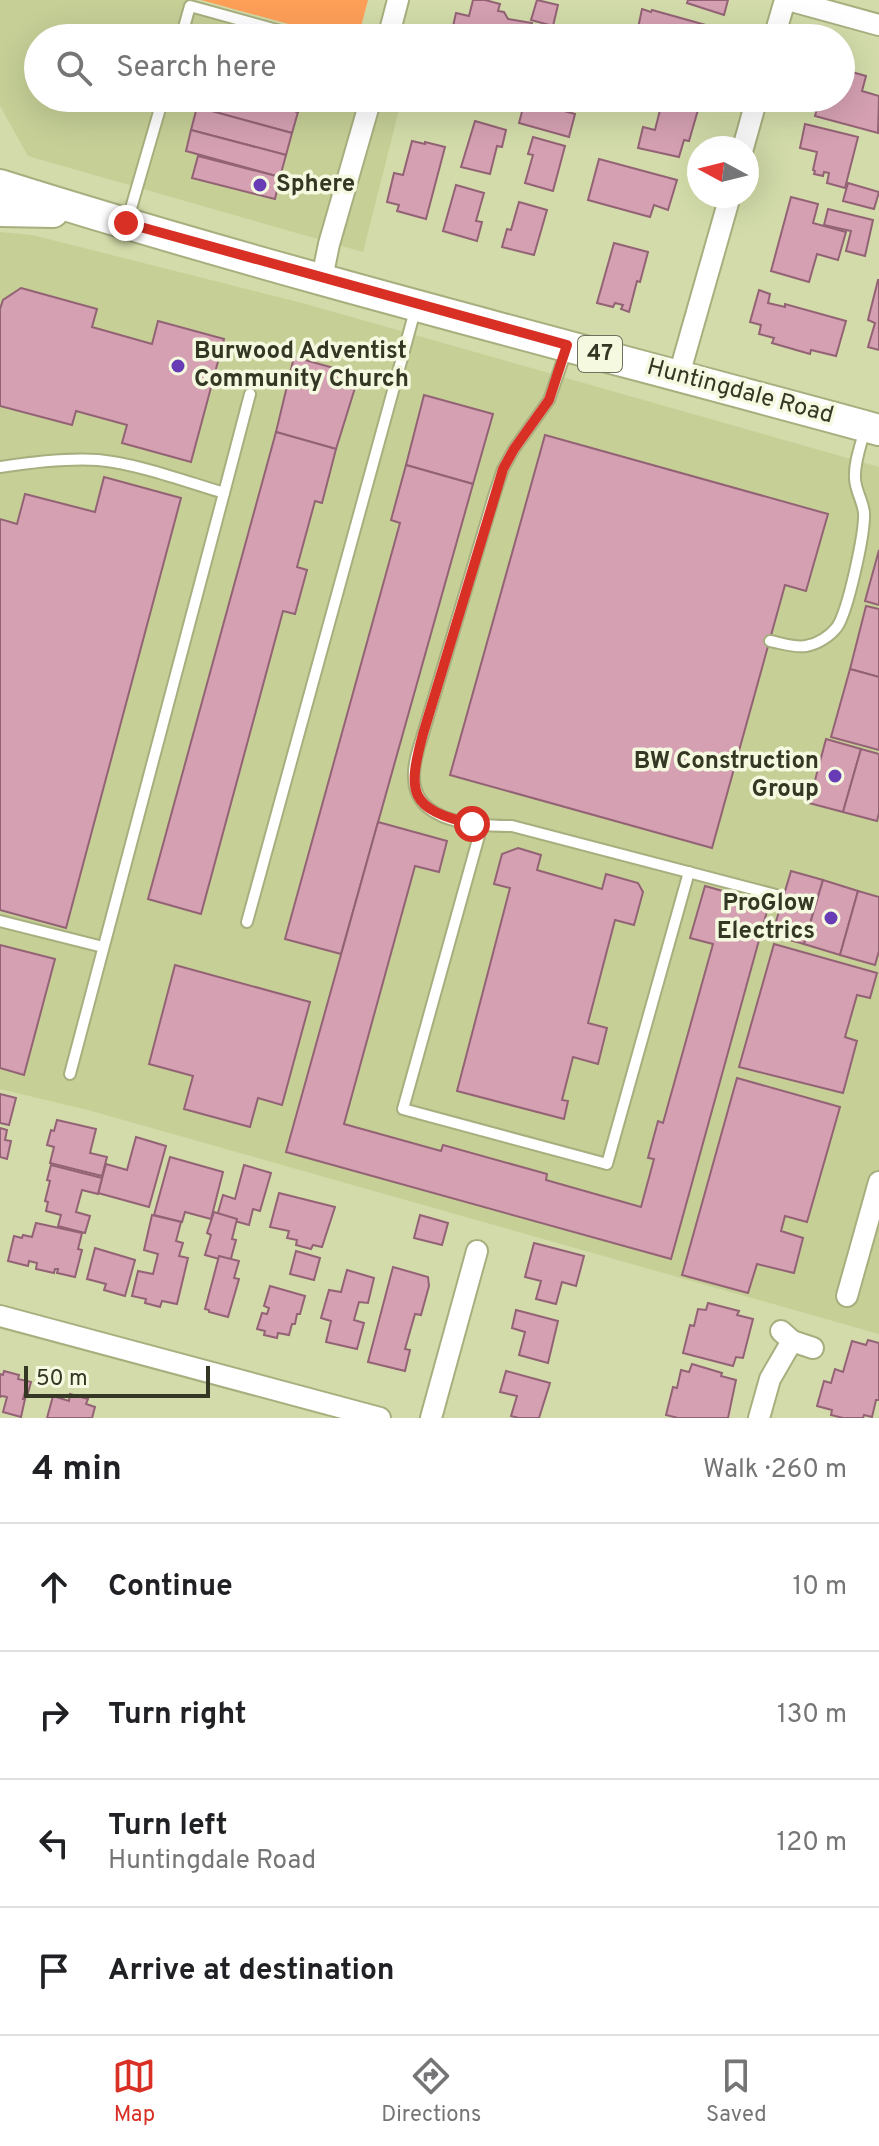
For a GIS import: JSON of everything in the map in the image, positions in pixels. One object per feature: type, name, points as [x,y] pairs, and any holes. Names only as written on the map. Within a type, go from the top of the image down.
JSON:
[{"type":"main road","name":"47","points":[[0,165],[29,186],[95,215]]},
{"type":"main road","name":"Huntingdale Road","points":[[0,185],[95,215],[872,428]]},
{"type":"main road","points":[[0,211],[95,215]]},
{"type":"street","points":[[392,24],[398,0]]},
{"type":"street","points":[[779,24],[787,0],[879,25]]},
{"type":"street","points":[[322,278],[367,112]]},
{"type":"street","points":[[746,136],[753,112]]},
{"type":"street","points":[[679,375],[727,208]]},
{"type":"street","points":[[847,1296],[879,1182]]},
{"type":"street","points":[[431,1418],[477,1251]]},
{"type":"street","points":[[0,1316],[380,1418]]},
{"type":"street","points":[[759,1418],[786,1336],[813,1348]]},
{"type":"lane","points":[[185,24],[190,6],[255,24]]},
{"type":"lane","points":[[126,223],[159,112]]},
{"type":"lane","points":[[247,922],[416,304]]},
{"type":"lane","points":[[567,345],[549,400],[503,469],[423,734],[413,781],[419,800],[432,812],[458,821],[512,826],[776,895]]},
{"type":"lane","points":[[70,1074],[250,394]]},
{"type":"lane","points":[[770,641],[805,646],[822,640],[839,623],[864,530],[864,509],[857,491],[855,465],[872,428]]},
{"type":"lane","points":[[0,467],[38,461],[101,461],[130,466],[224,493]]},
{"type":"lane","points":[[482,825],[403,1109],[607,1164],[689,872]]},
{"type":"lane","points":[[0,921],[103,947]]},
{"type":"shaded area","points":[[0,0],[192,0],[279,24],[24,24],[24,112],[398,112],[363,252],[28,156],[0,106]]},
{"type":"shaded area","points":[[201,0],[368,0],[362,24],[288,24]]},
{"type":"shaded area","points":[[0,232],[32,235],[302,303],[879,467],[879,1334],[88,1110],[0,1089]]},
{"type":"building","points":[[473,0],[485,0],[500,4],[498,11],[504,12],[508,19],[532,23],[454,24],[456,13],[469,16]]},
{"type":"building","points":[[537,0],[558,5],[553,24],[531,20]]},
{"type":"building","points":[[688,0],[728,0],[724,15],[687,3]]},
{"type":"building","points":[[642,9],[702,24],[639,24]]},
{"type":"building","points":[[855,73],[866,76],[862,91],[879,96],[878,133],[815,116],[816,112],[855,112]]},
{"type":"building","points":[[196,112],[215,112],[292,133],[286,155],[191,130]]},
{"type":"building","points":[[213,112],[298,112],[292,133]]},
{"type":"building","points":[[522,112],[575,114],[569,137],[519,123]]},
{"type":"building","points":[[660,112],[697,112],[690,136],[684,140],[679,157],[638,148],[643,127],[655,130]]},
{"type":"building","points":[[475,121],[506,130],[502,147],[497,146],[490,174],[461,167]]},
{"type":"building","points":[[805,124],[858,137],[845,188],[827,183],[829,173],[824,172],[823,176],[814,174],[817,152],[800,148]]},
{"type":"building","points":[[191,130],[286,155],[280,177],[186,151]]},
{"type":"building","points":[[533,137],[565,146],[553,191],[525,183],[533,155],[528,154]]},
{"type":"building","points":[[412,141],[445,147],[426,219],[397,211],[399,205],[387,202],[394,173],[403,175]]},
{"type":"building","points":[[198,156],[280,177],[275,199],[192,178]]},
{"type":"building","points":[[599,159],[677,180],[668,210],[654,205],[650,217],[588,200]]},
{"type":"building","points":[[848,183],[879,192],[874,209],[843,201]]},
{"type":"building","points":[[456,185],[484,193],[476,221],[482,222],[477,241],[443,231]]},
{"type":"building","points":[[791,197],[818,204],[813,223],[846,232],[838,260],[817,254],[809,282],[771,271]]},
{"type":"building","points":[[519,202],[547,210],[534,255],[502,247],[507,229],[511,230]]},
{"type":"building","points":[[828,209],[873,220],[865,256],[846,251],[851,231],[824,225]]},
{"type":"building","points":[[614,243],[648,252],[629,312],[621,309],[623,305],[615,303],[613,307],[597,303]]},
{"type":"building","points":[[878,280],[879,350],[868,347],[875,323],[868,320]]},
{"type":"building","points":[[21,288],[97,309],[92,327],[152,344],[158,321],[224,339],[191,462],[122,443],[127,425],[76,411],[72,425],[0,406],[0,309],[3,300]]},
{"type":"building","points":[[759,290],[770,294],[768,303],[785,307],[785,304],[846,321],[836,356],[811,350],[810,354],[772,343],[774,338],[759,334],[761,325],[750,322]]},
{"type":"building","points":[[294,357],[359,375],[336,449],[276,432]]},
{"type":"building","points":[[424,395],[493,414],[473,484],[406,465]]},
{"type":"building","points":[[276,432],[336,449],[322,503],[315,501],[297,567],[307,570],[295,614],[283,611],[201,914],[148,899]]},
{"type":"building","points":[[545,435],[828,514],[806,591],[785,585],[712,848],[450,775]]},
{"type":"building","points":[[406,465],[473,484],[341,954],[285,939],[400,523],[391,520]]},
{"type":"building","points":[[104,477],[181,498],[66,928],[0,910],[0,519],[17,524],[25,494],[95,512]]},
{"type":"building","points":[[879,550],[879,605],[865,601]]},
{"type":"building","points":[[866,606],[879,609],[879,677],[850,669]]},
{"type":"building","points":[[850,669],[879,677],[879,750],[831,737]]},
{"type":"building","name":"BW Construction Group","points":[[826,739],[861,749],[843,812],[809,803]]},
{"type":"building","points":[[861,749],[879,754],[877,821],[843,812]]},
{"type":"building","points":[[378,822],[447,841],[439,872],[415,866],[344,1124],[441,1151],[443,1145],[547,1174],[546,1180],[641,1207],[654,1159],[648,1158],[658,1121],[663,1123],[713,944],[690,938],[705,886],[769,904],[671,1259],[286,1152]]},
{"type":"building","points":[[518,848],[541,855],[537,870],[602,889],[606,874],[638,883],[643,892],[634,925],[615,920],[588,1023],[607,1028],[598,1064],[573,1057],[562,1100],[568,1101],[564,1119],[457,1091],[510,888],[494,884],[502,854]]},
{"type":"building","points":[[791,871],[823,880],[804,944],[772,935]]},
{"type":"building","name":"ProGlow Electrics","points":[[823,880],[858,891],[840,955],[804,944]]},
{"type":"building","points":[[858,891],[879,897],[879,951],[875,965],[840,955]]},
{"type":"building","points":[[774,944],[877,973],[870,998],[857,995],[845,1037],[857,1041],[843,1093],[739,1067]]},
{"type":"building","points":[[0,945],[55,959],[24,1075],[0,1068]]},
{"type":"building","points":[[175,965],[310,1002],[282,1105],[258,1098],[250,1127],[184,1109],[193,1076],[149,1064]]},
{"type":"building","points":[[737,1078],[840,1107],[807,1222],[785,1216],[781,1231],[803,1238],[794,1273],[757,1264],[748,1293],[682,1275]]},
{"type":"building","points":[[0,1094],[16,1098],[9,1125],[0,1123]]},
{"type":"building","points":[[57,1120],[96,1129],[90,1153],[107,1157],[102,1176],[50,1163],[54,1147],[47,1145]]},
{"type":"building","points":[[0,1128],[7,1130],[5,1140],[11,1141],[7,1159],[0,1157]]},
{"type":"building","points":[[136,1137],[166,1146],[149,1207],[98,1193],[106,1164],[127,1170]]},
{"type":"building","points":[[170,1157],[223,1172],[211,1219],[185,1212],[182,1222],[154,1215]]},
{"type":"building","points":[[51,1165],[102,1178],[98,1194],[82,1190],[76,1212],[90,1216],[85,1233],[58,1226],[61,1215],[46,1211]]},
{"type":"building","points":[[244,1165],[271,1173],[260,1211],[253,1209],[249,1225],[217,1216],[223,1195],[235,1199]]},
{"type":"building","points":[[279,1193],[335,1207],[322,1247],[313,1245],[311,1249],[296,1245],[297,1240],[287,1238],[289,1231],[270,1227]]},
{"type":"building","points":[[214,1212],[237,1219],[230,1262],[205,1255],[211,1235],[207,1233]]},
{"type":"building","points":[[152,1215],[181,1222],[176,1241],[183,1243],[179,1256],[188,1258],[177,1304],[162,1301],[160,1307],[132,1296],[138,1271],[153,1274],[158,1254],[144,1250]]},
{"type":"building","points":[[420,1215],[448,1223],[442,1245],[414,1238]]},
{"type":"building","points":[[36,1223],[82,1233],[78,1249],[82,1250],[75,1277],[57,1273],[58,1269],[54,1273],[36,1269],[37,1263],[29,1261],[28,1266],[8,1261],[14,1236],[32,1237]]},
{"type":"building","points":[[534,1243],[584,1256],[576,1286],[562,1282],[556,1304],[536,1299],[541,1281],[525,1277]]},
{"type":"building","points":[[95,1248],[135,1260],[125,1296],[104,1290],[106,1284],[87,1279]]},
{"type":"building","points":[[296,1251],[320,1258],[314,1280],[290,1274]]},
{"type":"building","points":[[219,1256],[239,1261],[234,1278],[239,1279],[228,1317],[205,1309]]},
{"type":"building","points":[[393,1267],[428,1277],[429,1286],[421,1315],[415,1314],[405,1349],[410,1350],[405,1371],[368,1362]]},
{"type":"building","points":[[347,1270],[374,1278],[368,1303],[359,1302],[354,1320],[364,1323],[357,1349],[326,1342],[331,1321],[321,1318],[329,1290],[341,1292]]},
{"type":"building","points":[[270,1286],[305,1296],[289,1335],[278,1333],[277,1338],[264,1335],[265,1331],[257,1329],[262,1313],[267,1314],[269,1308],[264,1306]]},
{"type":"building","points":[[708,1303],[739,1311],[737,1315],[753,1319],[743,1358],[736,1357],[733,1366],[683,1353],[690,1325],[694,1326],[698,1309],[706,1310]]},
{"type":"building","points":[[516,1310],[558,1321],[548,1363],[519,1355],[525,1332],[512,1328]]},
{"type":"building","points":[[868,1340],[879,1343],[879,1400],[876,1400],[872,1417],[843,1418],[831,1415],[832,1410],[817,1406],[824,1381],[831,1383],[835,1369],[843,1372],[852,1341],[866,1345]]},
{"type":"building","points":[[692,1364],[736,1380],[728,1418],[678,1418],[666,1415],[681,1370],[689,1372]]},
{"type":"building","points":[[4,1371],[31,1382],[23,1399],[21,1417],[3,1412],[7,1397],[0,1397],[0,1374],[3,1375]]},
{"type":"building","points":[[506,1371],[550,1383],[539,1418],[511,1416],[517,1396],[500,1392]]},
{"type":"building","points":[[70,1394],[88,1399],[86,1404],[95,1407],[92,1418],[47,1418],[53,1396],[69,1401]]},
{"type":"place","name":"Sphere","points":[[260,185]]},
{"type":"place","name":"Burwood Adventist Community Church","points":[[178,366]]},
{"type":"place","name":"BW Construction Group","points":[[835,776]]},
{"type":"place","name":"ProGlow Electrics","points":[[831,918]]},
{"type":"route","points":[[126,223],[567,345],[549,400],[503,469],[414,771],[413,781],[419,800],[432,812],[472,824]]}]
